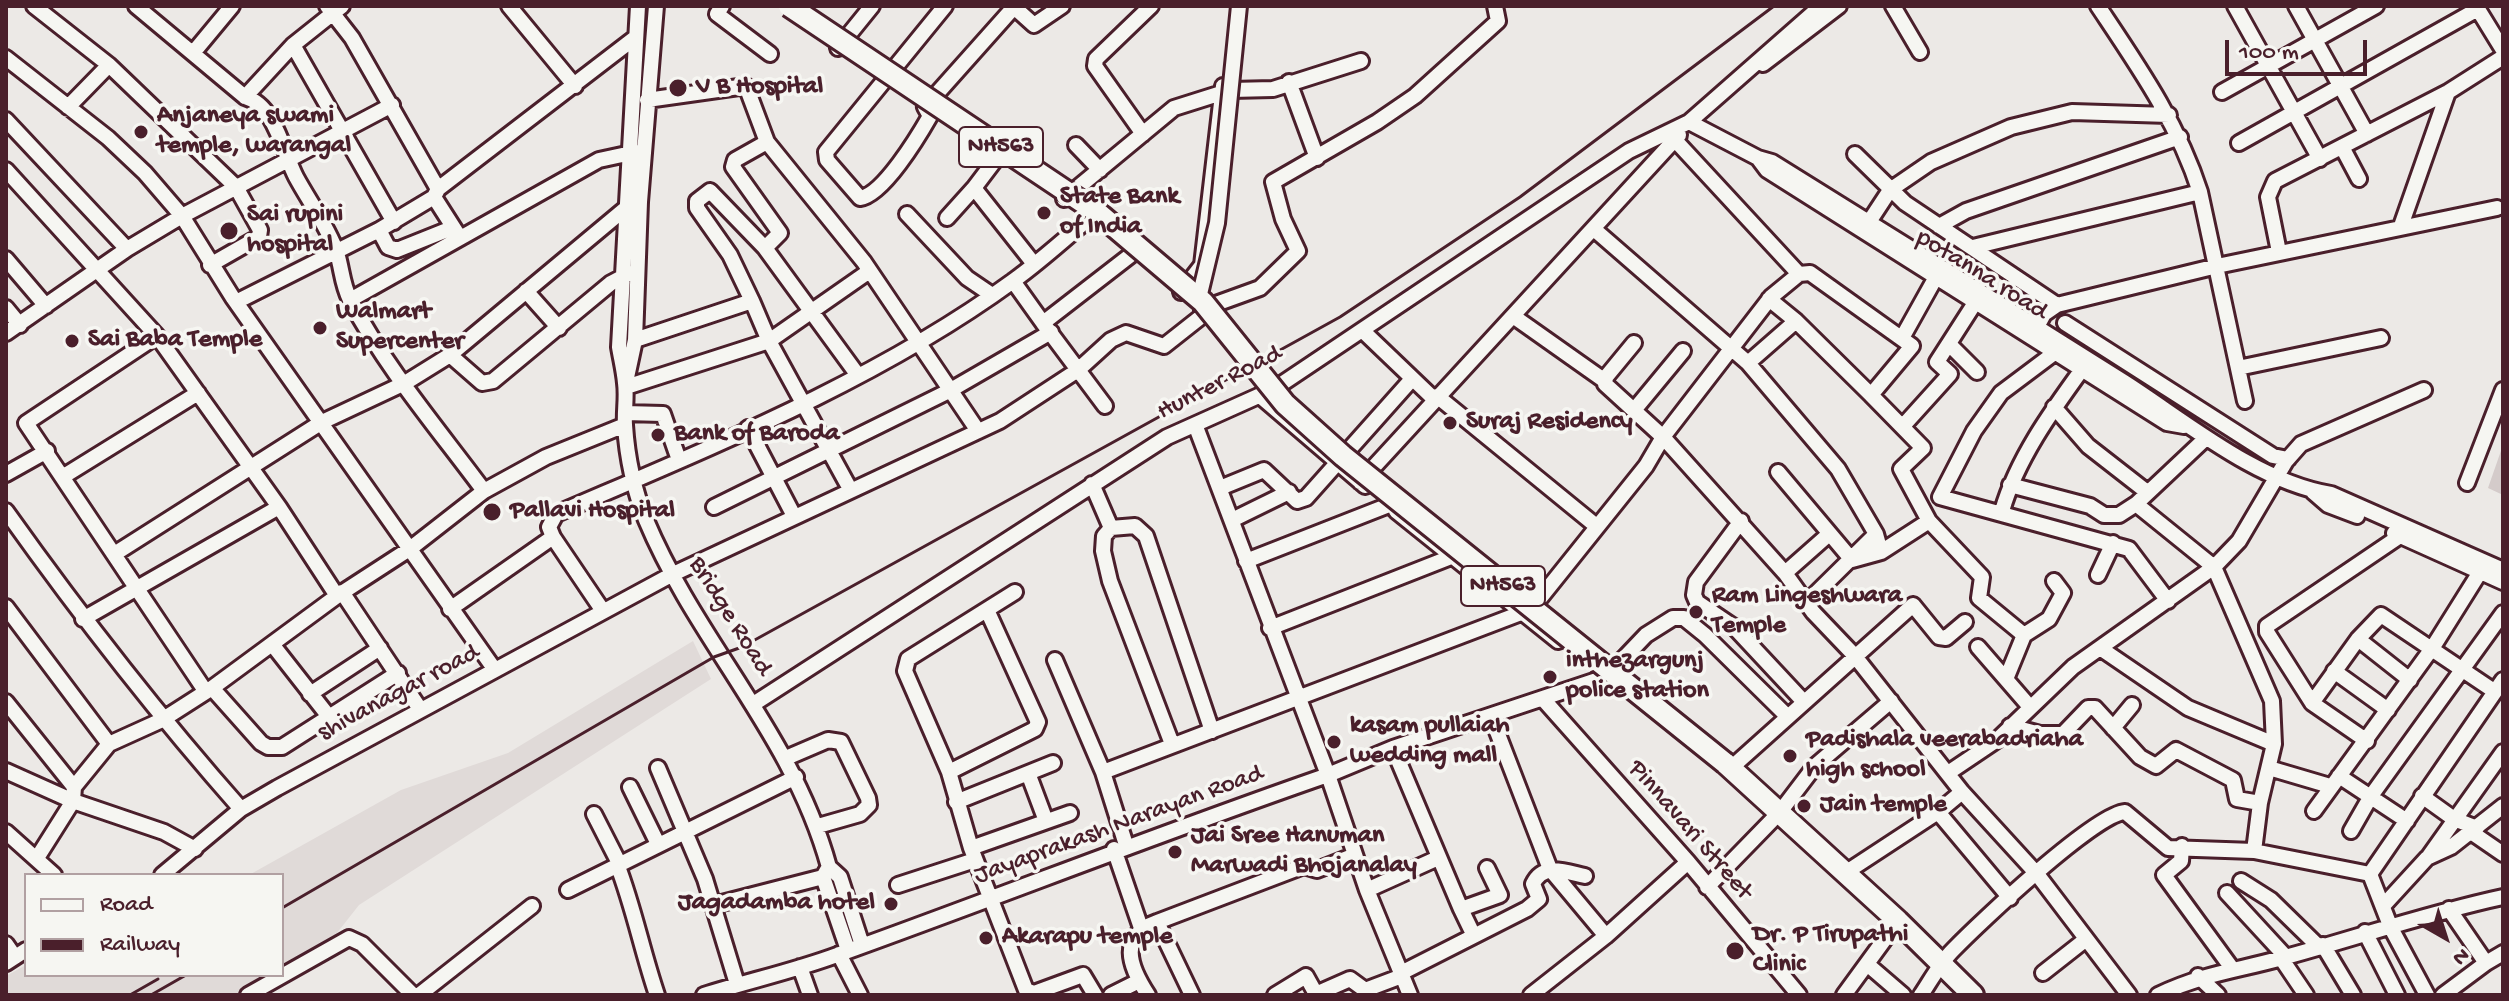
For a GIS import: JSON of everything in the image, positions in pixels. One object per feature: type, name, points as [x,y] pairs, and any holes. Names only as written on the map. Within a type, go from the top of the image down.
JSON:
[{"type":"highway","name":"NH563","points":[[789,6],[1097,212],[1201,307],[1285,404],[1343,456],[1728,766],[1898,921],[1973,995]]},
{"type":"street","points":[[34,6],[109,65],[236,187],[260,230],[259,237],[210,265]]},
{"type":"street","points":[[193,53],[232,6]]},
{"type":"street","points":[[509,6],[575,86]]},
{"type":"street","name":"Bridge Road","points":[[638,6],[638,270],[635,340],[626,384],[625,419],[635,480],[645,516],[671,575],[755,703],[796,777],[818,826],[826,872],[860,995]]},
{"type":"street","name":"Bridge Road","points":[[626,384],[619,347],[626,208],[647,100],[656,6]]},
{"type":"street","points":[[722,6],[717,14],[770,54]]},
{"type":"street","points":[[776,6],[1064,200],[1093,215],[1136,251],[1178,294],[1202,309],[1260,288],[1298,251],[1280,209],[1273,182],[1415,96],[1498,21],[1495,6]]},
{"type":"street","points":[[838,48],[872,6]]},
{"type":"street","points":[[925,107],[930,116],[890,176],[860,198],[827,160],[826,152],[945,6]]},
{"type":"street","points":[[925,107],[1012,7],[1034,25],[1062,6]]},
{"type":"street","points":[[1143,134],[1095,66],[1096,59],[1151,6]]},
{"type":"street","points":[[1178,294],[1202,265],[1233,6]]},
{"type":"street","points":[[1201,307],[1217,223],[1239,6]]},
{"type":"street","name":"Hunter Road","points":[[1743,77],[1777,42],[1821,6]]},
{"type":"street","name":"Hunter Road","points":[[755,703],[1176,431],[1196,427],[1260,396],[1329,350],[1364,332],[1629,151],[1692,119],[1839,6]]},
{"type":"street","points":[[1893,6],[1920,52]]},
{"type":"street","points":[[2098,6],[2180,137],[2200,192],[2245,401]]},
{"type":"street","points":[[2235,6],[2320,159]]},
{"type":"street","points":[[2296,6],[2367,134]]},
{"type":"street","points":[[2222,92],[2376,6]]},
{"type":"street","points":[[141,7],[245,97],[256,100],[272,122],[287,160],[336,251],[350,300],[405,383],[484,491]]},
{"type":"street","points":[[2239,143],[2477,7],[2503,50]]},
{"type":"street","points":[[245,97],[293,45],[335,8],[392,105],[457,234]]},
{"type":"street","points":[[236,302],[394,222],[436,193],[636,37]]},
{"type":"street","points":[[293,45],[394,222]]},
{"type":"street","points":[[2279,252],[2268,197],[2270,187],[2448,92],[2503,57]]},
{"type":"street","points":[[6,58],[108,138],[145,173],[182,216],[210,265],[495,670]]},
{"type":"street","points":[[1064,200],[1174,108],[1222,92],[1245,88],[1273,89],[1361,61]]},
{"type":"street","points":[[68,107],[109,65]]},
{"type":"street","points":[[1289,82],[1317,158]]},
{"type":"street","points":[[647,100],[746,86],[767,142],[868,272],[978,431]]},
{"type":"street","points":[[2401,226],[2448,92]]},
{"type":"street","points":[[6,333],[127,249],[182,216],[392,105]]},
{"type":"street","points":[[1872,216],[1890,190],[1931,162],[1976,140],[2045,116],[2072,112],[2169,115]]},
{"type":"street","points":[[1360,482],[1595,230],[1692,119]]},
{"type":"street","name":"potanna road","points":[[1692,119],[1758,158],[1772,162],[1872,216],[2057,351],[2167,423],[2184,426],[2206,438],[2284,466],[2328,505],[2503,582]]},
{"type":"street","points":[[6,120],[127,249]]},
{"type":"street","points":[[1939,226],[1966,211],[2180,137]]},
{"type":"street","points":[[1675,140],[1799,274]]},
{"type":"street","points":[[765,248],[779,238],[779,230],[733,167],[735,160],[767,142]]},
{"type":"street","points":[[1076,145],[1100,170]]},
{"type":"street","points":[[2342,147],[2359,179]]},
{"type":"street","points":[[350,300],[457,234],[599,160],[637,152]]},
{"type":"street","points":[[1855,154],[1890,190],[2057,305]]},
{"type":"street","points":[[947,218],[999,155]]},
{"type":"street","name":"potanna road","points":[[1758,158],[1767,170],[1936,277],[2040,321],[2173,414],[2184,426]]},
{"type":"street","points":[[6,170],[157,336],[398,673],[420,709]]},
{"type":"street","points":[[974,188],[1034,264]]},
{"type":"street","points":[[850,489],[801,404],[730,255],[697,208],[697,201],[710,191],[715,192],[765,248],[857,374]]},
{"type":"street","points":[[1973,247],[2200,192]]},
{"type":"street","points":[[116,553],[322,422],[405,383],[450,355],[626,208]]},
{"type":"street","points":[[2040,321],[2057,305],[2279,252],[2497,208]]},
{"type":"street","points":[[907,214],[967,278],[992,295]]},
{"type":"street","points":[[603,611],[553,537],[549,527],[556,514],[801,404],[917,342],[1013,281],[1093,215]]},
{"type":"street","points":[[379,230],[392,250],[457,234]]},
{"type":"street","points":[[1595,230],[1734,347],[1838,469],[1876,534],[1881,552]]},
{"type":"street","points":[[714,507],[826,449],[949,391],[1047,328],[1136,251]]},
{"type":"street","points":[[6,259],[46,306]]},
{"type":"street","points":[[450,355],[482,383],[489,383],[622,276],[638,270]]},
{"type":"street","points":[[626,384],[769,341],[868,272]]},
{"type":"street","points":[[1103,772],[1521,613],[1541,597],[1595,525],[1646,466],[1663,437],[1769,299],[1799,274],[1810,273],[1912,346],[1871,395]]},
{"type":"street","points":[[1902,338],[1936,277]]},
{"type":"street","points":[[1013,281],[1105,406]]},
{"type":"street","points":[[526,291],[559,328]]},
{"type":"street","points":[[1903,426],[1950,374],[1937,362],[1979,296]]},
{"type":"street","points":[[1769,299],[1796,321],[1923,448],[1901,469],[1918,505],[1929,521],[1982,577],[1979,598],[2024,635]]},
{"type":"street","points":[[635,340],[752,301]]},
{"type":"street","name":"shivanagar road","points":[[165,873],[241,809],[420,709],[671,575],[978,431],[1078,370],[1115,337],[1126,333],[1164,346],[1201,307]]},
{"type":"street","points":[[6,308],[20,325]]},
{"type":"street","points":[[1513,316],[1605,381],[1663,437],[1741,521],[1854,655],[1962,792],[2037,874],[2129,995]]},
{"type":"street","points":[[1748,363],[1796,321]]},
{"type":"street","points":[[2065,323],[2284,466]]},
{"type":"street","points":[[1364,332],[1412,379],[1595,525]]},
{"type":"street","points":[[157,336],[26,423],[116,553],[137,590],[209,690],[268,747],[282,747],[398,673]]},
{"type":"street","points":[[2238,368],[2381,338]]},
{"type":"street","points":[[1605,381],[1634,343]]},
{"type":"street","points":[[1949,344],[1977,372]]},
{"type":"street","points":[[1635,409],[1683,351]]},
{"type":"street","points":[[1940,497],[1974,431],[2001,393],[2057,351]]},
{"type":"street","points":[[2002,511],[2010,485],[2054,407],[2083,368]]},
{"type":"street","points":[[1220,488],[1264,470],[1297,501],[1303,500],[1412,379]]},
{"type":"street","points":[[1948,773],[1997,740],[2030,707],[2100,648],[2214,567],[2239,541],[2284,466],[2314,435],[2424,390]]},
{"type":"street","points":[[2467,483],[2503,390]]},
{"type":"street","points":[[64,476],[198,393]]},
{"type":"street","points":[[1260,396],[1336,464],[1606,677],[1664,620],[1684,618],[1788,717]]},
{"type":"street","points":[[2054,407],[2088,446],[2147,492]]},
{"type":"street","points":[[37,858],[74,794],[109,744],[162,720],[209,690],[340,594],[411,548],[484,491],[625,419],[663,414],[679,460]]},
{"type":"street","points":[[1196,427],[1328,775],[1367,890],[1410,995]]},
{"type":"street","points":[[748,428],[794,516]]},
{"type":"street","points":[[2010,485],[2090,506],[2104,515],[2119,515],[2136,504],[2206,438]]},
{"type":"street","points":[[6,474],[47,451]]},
{"type":"street","points":[[1778,472],[1852,560]]},
{"type":"street","points":[[1092,484],[1111,528]]},
{"type":"street","points":[[1232,520],[1289,492]]},
{"type":"street","name":"potanna road","points":[[2313,492],[2331,494],[2503,570]]},
{"type":"street","points":[[1918,505],[1940,497],[2002,511],[2129,549],[2168,601]]},
{"type":"street","points":[[2136,504],[2214,567],[2272,701],[2274,744],[2260,803],[2254,851]]},
{"type":"street","points":[[1246,561],[1389,505]]},
{"type":"street","points":[[83,619],[279,507]]},
{"type":"street","points":[[6,511],[83,619],[162,720],[241,809]]},
{"type":"street","points":[[2095,539],[2104,515]]},
{"type":"street","points":[[1741,521],[1696,582],[1694,595],[1697,602],[1734,627],[1804,702]]},
{"type":"street","points":[[1852,560],[1881,552],[1929,521]]},
{"type":"street","points":[[1172,744],[1110,581],[1103,551],[1104,536],[1111,528],[1135,526],[1146,536],[1212,731]]},
{"type":"street","points":[[1807,602],[1876,534]]},
{"type":"street","points":[[1785,573],[1828,535]]},
{"type":"street","points":[[2367,741],[2312,703],[2267,632],[2267,626],[2400,536]]},
{"type":"street","points":[[450,609],[553,537]]},
{"type":"street","points":[[2098,575],[2113,543]]},
{"type":"street","points":[[1270,628],[1451,557]]},
{"type":"street","points":[[2314,811],[2433,647],[2480,572]]},
{"type":"street","points":[[2006,679],[2024,635],[2049,619],[2063,593],[2054,581]]},
{"type":"street","points":[[1015,592],[908,659],[905,666],[949,772],[973,854],[1026,990],[1034,993],[1083,975],[1095,995]]},
{"type":"street","points":[[1728,766],[1788,717],[1913,605],[1939,637],[1946,638],[1965,622]]},
{"type":"street","points":[[6,607],[109,744]]},
{"type":"street","points":[[949,772],[1035,729],[1038,722],[987,610]]},
{"type":"street","points":[[2351,831],[2371,796],[2503,613]]},
{"type":"street","points":[[2312,703],[2358,639],[2381,615],[2464,669],[2498,686],[2370,874]]},
{"type":"street","points":[[2358,639],[2410,680]]},
{"type":"street","points":[[272,644],[330,718]]},
{"type":"street","points":[[1978,647],[2030,707]]},
{"type":"street","points":[[310,694],[380,648]]},
{"type":"street","points":[[2100,648],[2188,708],[2274,744]]},
{"type":"street","points":[[1055,660],[1103,772],[1141,928]]},
{"type":"street","points":[[2334,671],[2388,710]]},
{"type":"street","name":"Jayaprakash Narayan Road","points":[[704,995],[800,967],[967,909],[1120,847],[1328,775],[1393,748],[1606,677]]},
{"type":"street","name":"Pinnavari Street","points":[[1543,699],[1688,862],[1799,995]]},
{"type":"street","points":[[1707,887],[1780,812],[1815,766],[1891,701]]},
{"type":"street","points":[[6,702],[74,794]]},
{"type":"street","points":[[2113,728],[2132,705]]},
{"type":"street","points":[[2010,726],[2040,734],[2063,734],[2091,707],[2140,757],[2156,766],[2176,750],[2233,780],[2237,799],[2260,803]]},
{"type":"street","points":[[1491,716],[1550,869],[1606,936]]},
{"type":"street","points":[[786,758],[835,739],[841,742],[852,764],[868,798],[867,810],[818,826]]},
{"type":"street","points":[[1393,748],[1474,936]]},
{"type":"street","points":[[2383,906],[2427,858],[2503,752]]},
{"type":"street","points":[[956,802],[1053,763]]},
{"type":"street","points":[[658,768],[714,905],[737,984]]},
{"type":"street","points":[[2269,768],[2335,781],[2371,796],[2407,821]]},
{"type":"street","points":[[6,771],[74,794],[164,832],[195,849]]},
{"type":"street","points":[[1028,773],[1046,821]]},
{"type":"street","points":[[568,890],[796,777]]},
{"type":"street","points":[[630,787],[658,844]]},
{"type":"street","points":[[1845,873],[1938,812],[1962,792]]},
{"type":"street","points":[[2422,796],[2503,854]]},
{"type":"street","points":[[2427,858],[2476,833],[2503,806]]},
{"type":"street","points":[[1938,812],[2010,898]]},
{"type":"street","points":[[1921,995],[1942,963],[2010,898],[2116,813],[2125,812],[2168,848],[2182,846],[2254,851],[2370,874]]},
{"type":"street","points":[[898,885],[1070,813]]},
{"type":"street","points":[[594,814],[618,864],[635,912],[634,925],[657,995]]},
{"type":"street","points":[[6,832],[52,873]]},
{"type":"street","points":[[2182,846],[2181,861],[2164,875],[2231,967]]},
{"type":"street","points":[[1148,995],[1139,981],[1130,947],[1132,938],[1141,928],[1281,873],[1304,866],[1317,870],[1355,855]]},
{"type":"street","points":[[1367,890],[1438,858]]},
{"type":"street","points":[[1531,995],[1606,936],[1688,862]]},
{"type":"street","points":[[1461,909],[1500,895],[1487,868]]},
{"type":"street","points":[[1275,995],[1306,976],[1316,994],[1350,979],[1365,990],[1402,974],[1537,902],[1539,895],[1533,884],[1537,876],[1550,869],[1585,876]]},
{"type":"street","points":[[714,905],[826,872]]},
{"type":"street","points":[[2370,874],[2391,928],[2427,995]]},
{"type":"street","points":[[2241,881],[2271,900],[2321,945],[2353,995]]},
{"type":"street","points":[[2227,893],[2284,958],[2306,995]]},
{"type":"street","points":[[2158,995],[2198,976],[2284,958],[2365,932],[2391,928],[2449,909],[2503,897]]},
{"type":"street","points":[[284,975],[349,938],[362,944],[416,995],[532,906]]},
{"type":"street","points":[[2449,909],[2486,963]]},
{"type":"street","points":[[1844,995],[1898,921]]},
{"type":"street","points":[[1157,922],[1192,995]]},
{"type":"street","points":[[2365,932],[2397,995]]},
{"type":"street","points":[[2043,973],[2085,940]]},
{"type":"street","points":[[6,944],[16,957]]},
{"type":"street","points":[[2443,995],[2503,953]]},
{"type":"street","points":[[1867,964],[1903,995]]},
{"type":"street","points":[[800,967],[810,995]]},
{"type":"street","points":[[2198,976],[2218,995]]},
{"type":"street","points":[[248,995],[280,977]]},
{"type":"street","points":[[1111,995],[1139,981]]},
{"type":"shaded area","points":[[2503,445],[2503,495],[2488,488]]},
{"type":"shaded area","points":[[693,641],[711,679],[359,905],[333,938],[284,967],[284,873],[253,873],[401,790],[508,753]]},
{"type":"shaded area","points":[[24,966],[24,977],[267,977],[236,995],[6,995],[6,976]]},
{"type":"railway","points":[[284,907],[714,657],[742,647],[1340,317],[1520,197],[1774,6]]},
{"type":"railway","points":[[151,995],[182,977]]},
{"type":"railway","points":[[130,995],[158,979]]},
{"type":"place","name":"V B Hospital","points":[[678,88]]},
{"type":"place","name":"Anjaneya swami temple, warangal","points":[[141,132]]},
{"type":"place","name":"State Bank of India","points":[[1044,213]]},
{"type":"place","name":"Sai rupini hospital","points":[[229,231]]},
{"type":"place","name":"Walmart Supercenter","points":[[320,328]]},
{"type":"place","name":"Sai Baba Temple","points":[[72,341]]},
{"type":"place","name":"Suraj Residency","points":[[1450,423]]},
{"type":"place","name":"Bank of Baroda","points":[[658,435]]},
{"type":"place","name":"Pallavi Hospital","points":[[492,512]]},
{"type":"place","name":"Ram Lingeshwara Temple","points":[[1696,612]]},
{"type":"place","name":"inthezargunj police station","points":[[1550,677]]},
{"type":"place","name":"kasam pullaiah wedding mall","points":[[1334,742]]},
{"type":"place","name":"Padishala veerabadriaha high school","points":[[1790,756]]},
{"type":"place","name":"Jain temple","points":[[1804,806]]},
{"type":"place","name":"Jai Sree Hanuman Marwadi Bhojanalay","points":[[1175,852]]},
{"type":"place","name":"Jagadamba hotel","points":[[891,904]]},
{"type":"place","name":"Akarapu temple","points":[[986,938]]},
{"type":"place","name":"Dr. P Tirupathi Clinic","points":[[1735,951]]}]
